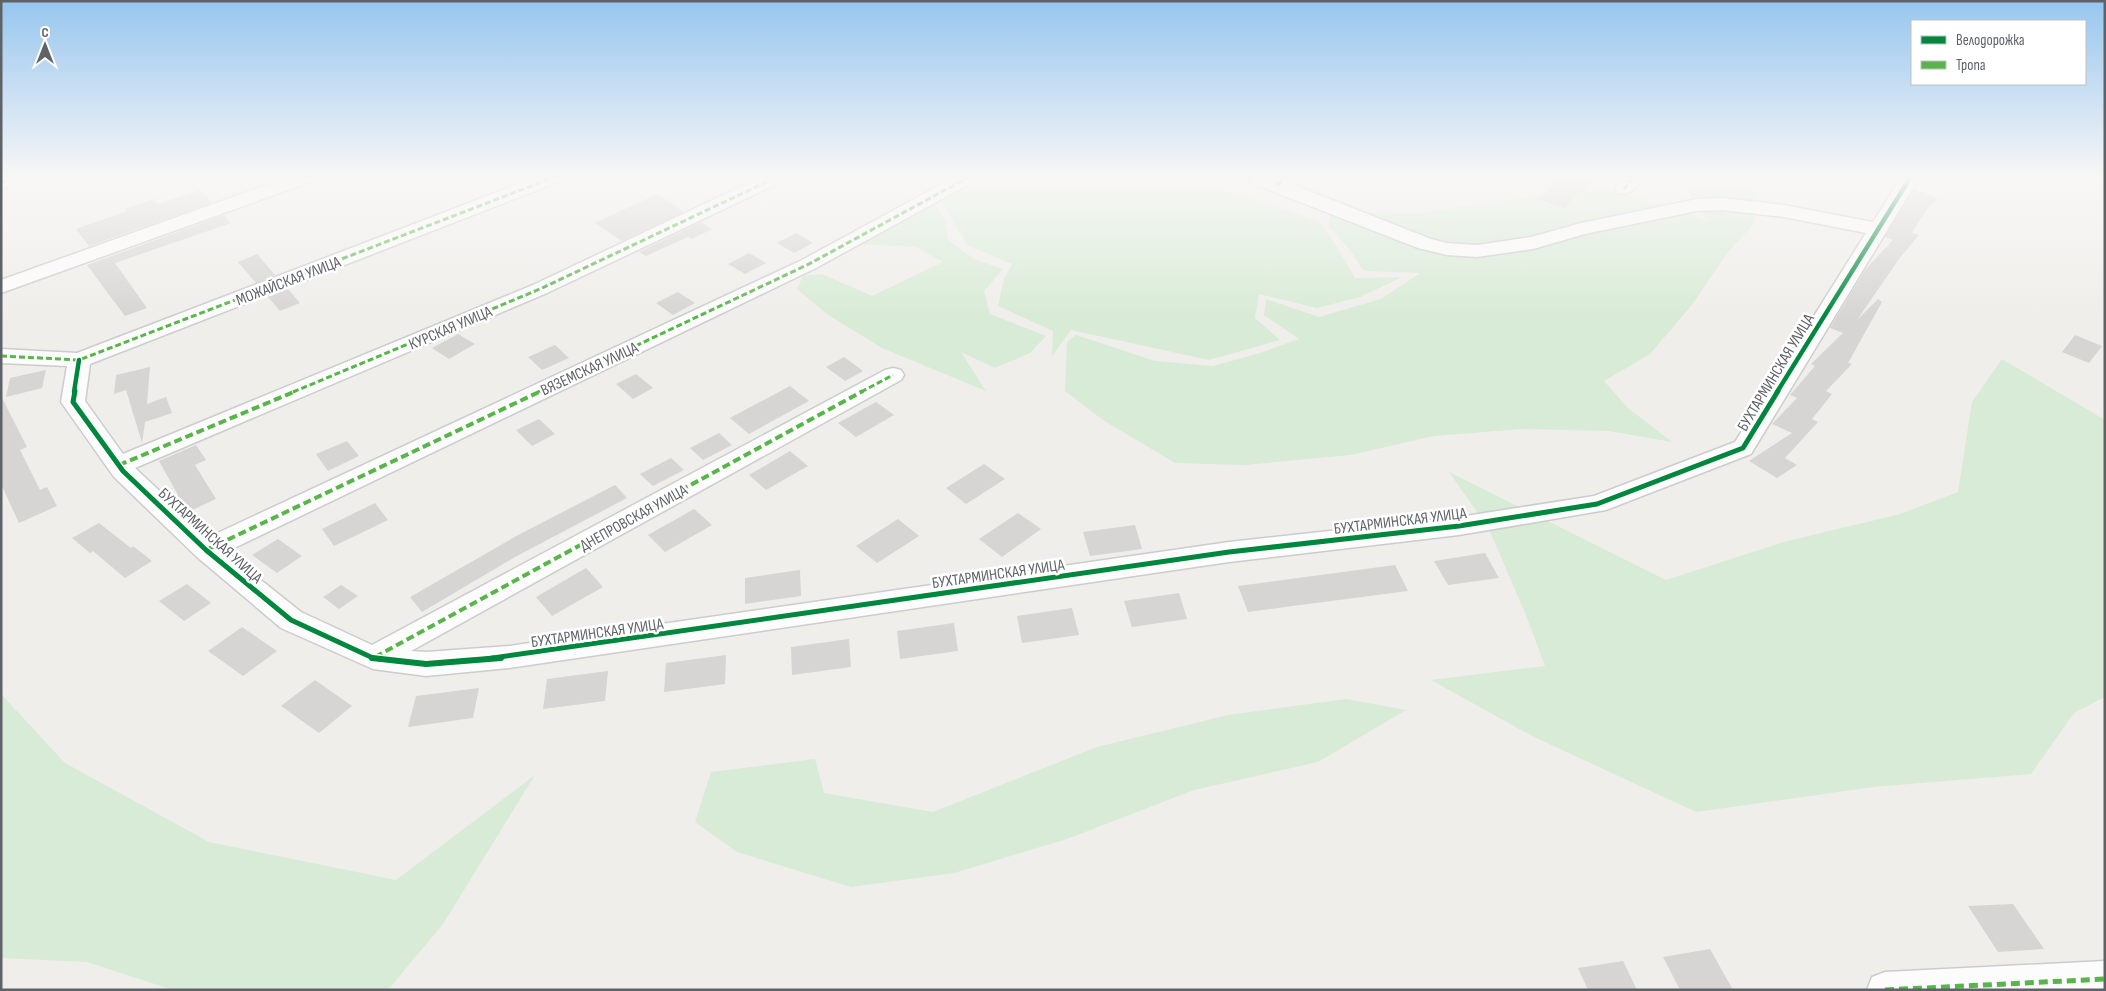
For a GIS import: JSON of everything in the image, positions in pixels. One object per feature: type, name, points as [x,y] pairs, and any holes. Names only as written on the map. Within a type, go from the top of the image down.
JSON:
[{"type":"street","points":[[1,287],[175,224]]},
{"type":"street","name":"МОЖАЙСКАЯ УЛИЦА","points":[[79,360],[432,224]]},
{"type":"street","name":"КУРСКАЯ УЛИЦА","points":[[119,465],[540,289],[678,224]]},
{"type":"street","name":"ВЯЗЕМСКАЯ УЛИЦА","points":[[206,550],[809,264],[882,224]]},
{"type":"street","points":[[1379,224],[1425,244],[1447,249],[1477,251],[1533,243],[1604,224]]},
{"type":"street","points":[[1858,224],[1878,228]]},
{"type":"street","name":"БУХТАРМИНСКАЯ УЛИЦА","points":[[79,360],[73,402],[123,472],[206,550],[291,620],[373,658],[426,664],[509,658],[1219,554],[1459,526],[1597,504],[1743,448],[1880,224]]},
{"type":"street","points":[[1,356],[79,360]]},
{"type":"street","name":"ДНЕПРОВСКАЯ УЛИЦА","points":[[373,658],[893,375]]},
{"type":"street","points":[[1885,990],[2105,979]]},
{"type":"green space","points":[[882,224],[946,224],[948,240],[974,259],[1003,269],[984,291],[990,314],[1046,336],[1030,353],[995,368],[961,352],[986,391],[882,348],[827,314],[797,289],[803,276],[822,274],[872,296],[943,262],[916,247],[845,244]]},
{"type":"green space","points":[[955,224],[1320,224],[1334,242],[1355,278],[1402,277],[1360,297],[1317,308],[1259,294],[1255,318],[1280,340],[1209,360],[1071,330],[1052,356],[1053,331],[998,306],[1004,279],[1012,264],[967,245]]},
{"type":"green space","points":[[1329,224],[1753,224],[1728,252],[1691,306],[1650,354],[1604,381],[1628,408],[1672,442],[1609,431],[1522,429],[1434,436],[1350,455],[1245,465],[1175,463],[1103,420],[1065,391],[1067,342],[1076,335],[1155,361],[1213,366],[1257,354],[1299,339],[1264,315],[1266,299],[1319,317],[1381,299],[1420,273],[1364,271],[1350,250],[1329,227]]},
{"type":"green space","points":[[2002,359],[2105,420],[2105,697],[2074,713],[2031,774],[1873,787],[1696,812],[1532,736],[1431,680],[1545,666],[1525,613],[1489,529],[1449,472],[1666,580],[1784,542],[1900,514],[1958,492],[1972,402]]},
{"type":"green space","points":[[1,694],[65,763],[209,842],[396,880],[535,775],[443,924],[388,990],[173,990],[87,962],[1,958]]},
{"type":"green space","points":[[1346,699],[1406,710],[1318,762],[1194,790],[1067,839],[954,873],[851,887],[737,852],[695,822],[711,772],[815,759],[824,793],[933,812],[1097,747],[1228,715]]},
{"type":"building","points":[[89,224],[151,224],[89,246],[76,229]]},
{"type":"building","points":[[199,224],[227,224],[115,263],[147,308],[125,316],[87,265]]},
{"type":"building","points":[[597,224],[658,224],[622,241]]},
{"type":"building","points":[[696,224],[705,224],[712,229],[692,239],[688,237],[646,256],[639,252]]},
{"type":"building","points":[[1893,224],[1917,224],[1912,233],[1919,235],[1899,259],[1857,320],[1878,299],[1882,302],[1848,363],[1852,364],[1826,391],[1832,394],[1812,419],[1818,422],[1785,458],[1797,465],[1777,478],[1749,461],[1792,433],[1772,424],[1797,398],[1790,395],[1815,366],[1811,364],[1843,333],[1830,328],[1865,270],[1893,240],[1885,237]]},
{"type":"building","points":[[796,233],[813,243],[794,253],[777,243]]},
{"type":"building","points":[[749,253],[766,263],[745,274],[728,264]]},
{"type":"building","points":[[257,254],[275,275],[256,283],[238,262]]},
{"type":"building","points":[[288,289],[300,303],[280,311],[268,297]]},
{"type":"building","points":[[678,292],[695,303],[673,315],[656,303]]},
{"type":"building","points":[[458,334],[475,344],[449,359],[432,348]]},
{"type":"building","points":[[2075,335],[2102,346],[2089,363],[2062,352]]},
{"type":"building","points":[[555,345],[569,358],[542,370],[528,357]]},
{"type":"building","points":[[844,357],[863,371],[845,381],[826,367]]},
{"type":"building","points":[[150,367],[147,404],[166,397],[172,413],[145,422],[142,443],[126,390],[114,394],[116,375]]},
{"type":"building","points":[[46,370],[42,388],[6,397],[10,378]]},
{"type":"building","points":[[636,374],[653,388],[633,399],[616,384]]},
{"type":"building","points":[[790,386],[809,401],[749,434],[730,418]]},
{"type":"building","points":[[1,396],[27,447],[20,450],[40,490],[47,487],[57,506],[19,523],[1,484]]},
{"type":"building","points":[[876,402],[894,415],[856,437],[838,423]]},
{"type":"building","points":[[539,419],[555,434],[532,446],[516,430]]},
{"type":"building","points":[[719,433],[732,445],[703,460],[690,448]]},
{"type":"building","points":[[347,441],[359,456],[328,471],[316,454]]},
{"type":"building","points":[[196,445],[206,460],[195,465],[216,499],[186,513],[172,498],[178,495],[159,461]]},
{"type":"building","points":[[790,451],[808,466],[766,490],[749,475]]},
{"type":"building","points":[[671,458],[684,470],[653,486],[640,474]]},
{"type":"building","points":[[984,464],[1005,479],[966,504],[946,488]]},
{"type":"building","points":[[615,485],[627,498],[515,557],[422,612],[410,597],[520,534]]},
{"type":"building","points":[[375,503],[388,520],[334,546],[322,529]]},
{"type":"building","points":[[694,509],[712,525],[665,552],[648,535]]},
{"type":"building","points":[[1018,513],[1041,529],[1002,557],[979,539]]},
{"type":"building","points":[[898,519],[919,536],[877,563],[856,546]]},
{"type":"building","points":[[99,523],[131,548],[133,546],[152,561],[125,578],[93,551],[90,553],[72,538]]},
{"type":"building","points":[[1135,525],[1142,549],[1090,556],[1083,532]]},
{"type":"building","points":[[278,539],[302,556],[277,573],[252,555]]},
{"type":"building","points":[[1485,553],[1499,578],[1448,585],[1434,561]]},
{"type":"building","points":[[1395,565],[1408,591],[1248,612],[1238,586]]},
{"type":"building","points":[[586,568],[603,587],[552,616],[536,597]]},
{"type":"building","points":[[800,570],[801,596],[745,604],[745,578]]},
{"type":"building","points":[[187,584],[211,603],[184,621],[159,601]]},
{"type":"building","points":[[341,585],[358,596],[339,609],[323,597]]},
{"type":"building","points":[[1179,593],[1187,619],[1132,627],[1124,601]]},
{"type":"building","points":[[1072,608],[1079,635],[1022,643],[1017,616]]},
{"type":"building","points":[[954,623],[958,651],[900,659],[897,631]]},
{"type":"building","points":[[242,627],[277,651],[243,676],[208,651]]},
{"type":"building","points":[[849,639],[851,667],[792,675],[791,647]]},
{"type":"building","points":[[726,655],[725,684],[664,692],[666,663]]},
{"type":"building","points":[[608,671],[605,701],[543,709],[547,679]]},
{"type":"building","points":[[315,680],[352,706],[319,733],[281,706]]},
{"type":"building","points":[[479,688],[473,718],[408,727],[416,696]]},
{"type":"building","points":[[2013,904],[2044,949],[1998,952],[1968,906]]},
{"type":"building","points":[[1710,949],[1733,990],[1680,990],[1663,957]]},
{"type":"building","points":[[1623,961],[1637,990],[1588,990],[1578,968]]},
{"type":"marked path","points":[[1,356],[79,360],[432,224]]},
{"type":"marked path","points":[[119,465],[540,289],[677,224]]},
{"type":"marked path","points":[[206,550],[809,264],[882,224]]},
{"type":"marked path","points":[[375,657],[893,375]]},
{"type":"marked path","points":[[1885,990],[2105,979]]},
{"type":"cycle path","points":[[79,360],[73,402],[123,471],[206,550],[291,620],[373,658],[426,664],[509,657],[1229,552],[1459,526],[1597,504],[1743,448],[1881,224]]}]
